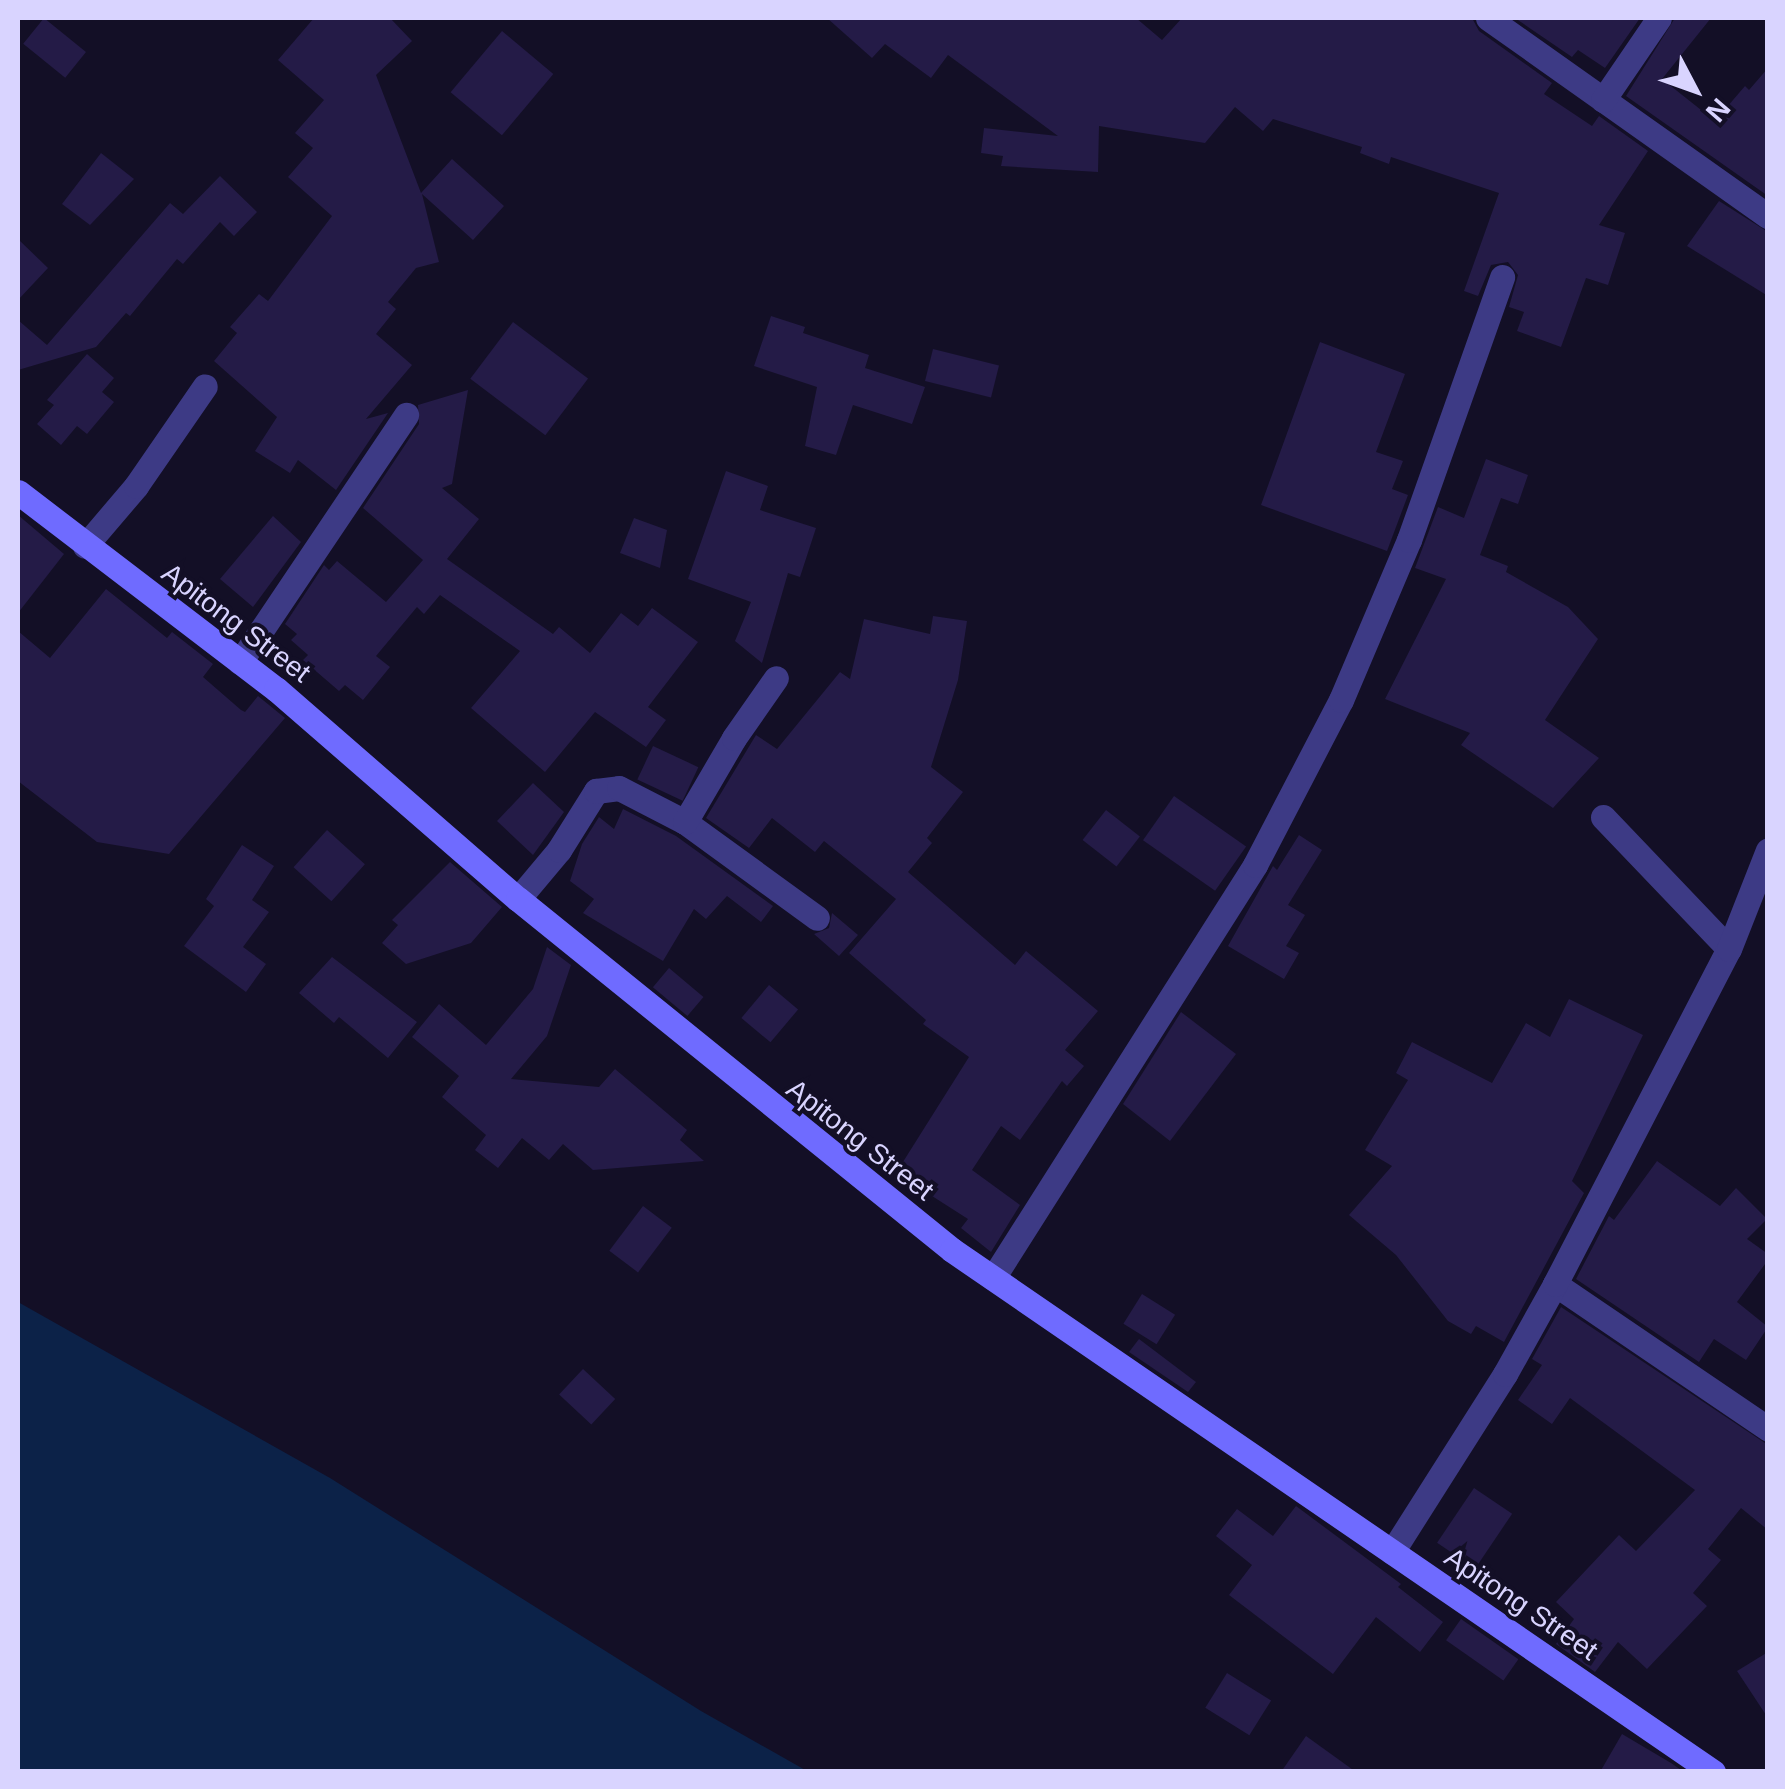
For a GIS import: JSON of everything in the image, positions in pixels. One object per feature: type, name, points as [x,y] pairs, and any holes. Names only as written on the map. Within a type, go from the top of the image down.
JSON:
[{"type":"street","points":[[1488,18],[1768,216]]},
{"type":"street","points":[[1603,100],[1659,18]]},
{"type":"street","points":[[993,1278],[1256,866],[1341,700],[1409,540],[1502,277]]},
{"type":"street","points":[[85,546],[136,486],[205,386]]},
{"type":"street","points":[[240,662],[406,415]]},
{"type":"street","name":"Apitong Street","points":[[18,492],[240,662],[756,1095],[993,1278],[1713,1772]]},
{"type":"street","points":[[685,822],[734,738],[776,678]]},
{"type":"street","points":[[518,899],[560,850],[596,792],[618,788],[685,822],[817,918]]},
{"type":"street","points":[[1603,817],[1729,949]]},
{"type":"street","points":[[1392,1552],[1505,1374],[1555,1284],[1759,898],[1768,850]]},
{"type":"street","points":[[1555,1284],[1768,1429]]},
{"type":"water","points":[[18,1302],[330,1478],[701,1711],[807,1771],[18,1771]]},
{"type":"building","points":[[44,18],[86,52],[65,78],[23,44]]},
{"type":"building","points":[[314,18],[390,18],[412,41],[376,75],[421,193],[452,159],[504,206],[473,240],[422,194],[439,262],[416,268],[388,302],[396,309],[376,334],[412,365],[366,419],[388,413],[336,490],[298,460],[290,473],[255,451],[277,417],[214,361],[237,333],[230,327],[259,294],[268,301],[332,216],[288,177],[313,148],[295,133],[324,100],[278,60]]},
{"type":"building","points":[[827,18],[1136,18],[1162,40],[1182,18],[1472,18],[1479,31],[1552,83],[1544,94],[1592,126],[1599,116],[1648,151],[1599,225],[1625,233],[1608,285],[1586,278],[1561,347],[1517,331],[1524,312],[1509,307],[1518,275],[1508,262],[1491,265],[1478,296],[1464,291],[1499,193],[1391,157],[1389,164],[1360,153],[1362,147],[1273,119],[1263,131],[1235,107],[1205,143],[1099,126],[1098,172],[1001,166],[1003,156],[981,153],[984,128],[1058,136],[948,55],[931,78],[885,44],[872,58]]},
{"type":"building","points":[[1515,18],[1640,18],[1605,68],[1578,50],[1572,57]]},
{"type":"building","points":[[1675,18],[1711,18],[1662,79],[1715,121],[1745,86],[1749,90],[1768,68],[1768,196],[1626,96]]},
{"type":"building","points":[[502,31],[553,74],[502,135],[451,92]]},
{"type":"building","points":[[101,153],[134,179],[90,225],[62,204]]},
{"type":"building","points":[[220,176],[257,212],[234,236],[220,222],[183,264],[177,259],[130,316],[126,313],[96,347],[18,370],[18,320],[47,345],[170,203],[183,214]]},
{"type":"building","points":[[1719,201],[1768,232],[1768,296],[1687,246]]},
{"type":"building","points":[[18,239],[48,268],[18,300]]},
{"type":"building","points":[[771,316],[805,327],[803,333],[869,355],[865,368],[925,387],[912,424],[853,405],[836,455],[805,446],[817,387],[754,366]]},
{"type":"building","points":[[513,322],[588,379],[545,435],[470,379]]},
{"type":"building","points":[[1320,342],[1405,374],[1376,452],[1403,461],[1392,489],[1408,495],[1387,551],[1261,505]]},
{"type":"building","points":[[933,349],[999,365],[991,397],[925,381]]},
{"type":"building","points":[[87,354],[114,378],[102,392],[114,402],[87,434],[77,426],[61,445],[37,424],[54,405],[47,400]]},
{"type":"building","points":[[468,390],[452,484],[442,488],[479,519],[447,559],[553,634],[559,627],[590,653],[621,613],[638,626],[652,608],[698,642],[648,707],[666,720],[646,747],[595,712],[545,772],[471,708],[520,651],[440,595],[424,614],[417,607],[376,656],[390,667],[363,700],[345,685],[339,691],[303,660],[308,655],[291,640],[297,634],[285,624],[324,565],[329,570],[337,561],[386,602],[423,560],[363,508],[419,424],[418,405]]},
{"type":"building","points":[[1486,459],[1528,475],[1518,504],[1501,498],[1480,555],[1508,566],[1506,572],[1568,607],[1598,639],[1545,720],[1599,758],[1553,808],[1461,745],[1470,733],[1385,699],[1446,579],[1415,568],[1438,507],[1464,518]]},
{"type":"building","points":[[726,471],[768,486],[760,510],[816,528],[800,577],[788,573],[762,663],[735,641],[751,602],[688,579]]},
{"type":"building","points":[[18,515],[64,554],[18,613]]},
{"type":"building","points":[[273,516],[301,542],[253,607],[220,579]]},
{"type":"building","points":[[634,518],[667,530],[660,568],[620,553]]},
{"type":"building","points":[[106,589],[167,638],[172,632],[213,664],[203,677],[241,710],[245,712],[258,696],[285,718],[169,854],[97,842],[18,781],[18,631],[50,658]]},
{"type":"building","points":[[933,616],[967,621],[958,680],[931,767],[963,792],[927,838],[932,843],[908,872],[1015,965],[1026,951],[1098,1011],[1065,1050],[1084,1066],[1067,1086],[1062,1081],[1020,1140],[1001,1126],[972,1170],[1020,1205],[991,1252],[961,1228],[968,1219],[896,1173],[969,1057],[923,1024],[926,1020],[849,953],[896,899],[824,841],[815,852],[772,818],[749,848],[706,818],[756,735],[777,749],[840,672],[850,679],[864,619],[930,634]]},
{"type":"building","points":[[653,746],[698,767],[683,801],[637,780]]},
{"type":"building","points":[[533,783],[564,812],[533,855],[497,821]]},
{"type":"building","points":[[1174,796],[1246,846],[1215,891],[1143,840]]},
{"type":"building","points":[[623,809],[676,836],[773,906],[761,922],[727,896],[706,919],[694,909],[663,961],[583,913],[594,899],[570,881],[582,844],[599,817],[614,829]]},
{"type":"building","points":[[1106,810],[1140,836],[1116,866],[1083,840]]},
{"type":"building","points":[[327,830],[365,864],[331,901],[294,867]]},
{"type":"building","points":[[1299,835],[1322,850],[1288,905],[1305,915],[1286,946],[1299,953],[1284,979],[1228,946],[1273,866],[1277,870]]},
{"type":"building","points":[[242,845],[274,866],[252,900],[269,912],[243,947],[266,964],[246,992],[184,946],[214,906],[206,899]]},
{"type":"building","points":[[450,862],[502,907],[471,943],[406,964],[382,943],[398,925],[392,920]]},
{"type":"building","points":[[832,913],[858,935],[839,956],[814,934],[829,928]]},
{"type":"building","points":[[547,947],[571,965],[547,1036],[511,1079],[599,1087],[615,1069],[687,1130],[680,1140],[704,1161],[593,1170],[563,1144],[549,1160],[522,1138],[498,1168],[475,1150],[486,1135],[442,1097],[459,1076],[412,1037],[439,1004],[486,1045],[533,989]]},
{"type":"building","points":[[332,957],[417,1022],[388,1058],[339,1017],[334,1023],[299,993]]},
{"type":"building","points":[[669,968],[703,997],[687,1016],[653,987]]},
{"type":"building","points":[[769,985],[798,1009],[770,1042],[741,1018]]},
{"type":"building","points":[[1569,999],[1643,1035],[1572,1181],[1584,1193],[1504,1342],[1476,1326],[1471,1334],[1448,1321],[1396,1255],[1349,1215],[1392,1166],[1365,1150],[1408,1080],[1396,1073],[1412,1042],[1492,1083],[1526,1023],[1550,1037]]},
{"type":"building","points":[[1181,1012],[1236,1054],[1170,1141],[1123,1104]]},
{"type":"building","points":[[1657,1161],[1720,1206],[1736,1188],[1767,1219],[1747,1239],[1768,1254],[1768,1260],[1737,1302],[1768,1327],[1746,1360],[1714,1339],[1699,1362],[1576,1279],[1609,1216],[1614,1220]]},
{"type":"building","points":[[643,1206],[672,1228],[638,1272],[609,1251]]},
{"type":"building","points":[[1142,1294],[1175,1315],[1157,1344],[1123,1324]]},
{"type":"building","points":[[1561,1307],[1768,1445],[1768,1530],[1741,1508],[1708,1549],[1721,1560],[1693,1593],[1707,1606],[1647,1669],[1618,1642],[1595,1672],[1556,1644],[1574,1619],[1556,1602],[1619,1535],[1636,1551],[1695,1490],[1570,1398],[1552,1424],[1518,1400],[1542,1365],[1532,1359]]},
{"type":"building","points":[[1139,1339],[1196,1382],[1188,1392],[1129,1352]]},
{"type":"building","points":[[583,1369],[615,1399],[591,1425],[559,1395]]},
{"type":"building","points":[[1474,1488],[1512,1514],[1475,1568],[1437,1543]]},
{"type":"building","points":[[1296,1506],[1401,1584],[1398,1587],[1443,1622],[1420,1652],[1376,1617],[1333,1674],[1229,1595],[1252,1565],[1216,1536],[1237,1509],[1273,1536]]},
{"type":"building","points":[[1461,1619],[1518,1659],[1503,1680],[1446,1640]]},
{"type":"building","points":[[1768,1652],[1768,1718],[1737,1671]]},
{"type":"building","points":[[1227,1673],[1271,1701],[1249,1735],[1205,1708]]},
{"type":"building","points":[[1622,1734],[1671,1763],[1684,1772],[1600,1772]]},
{"type":"building","points":[[1306,1736],[1356,1772],[1281,1772]]}]
